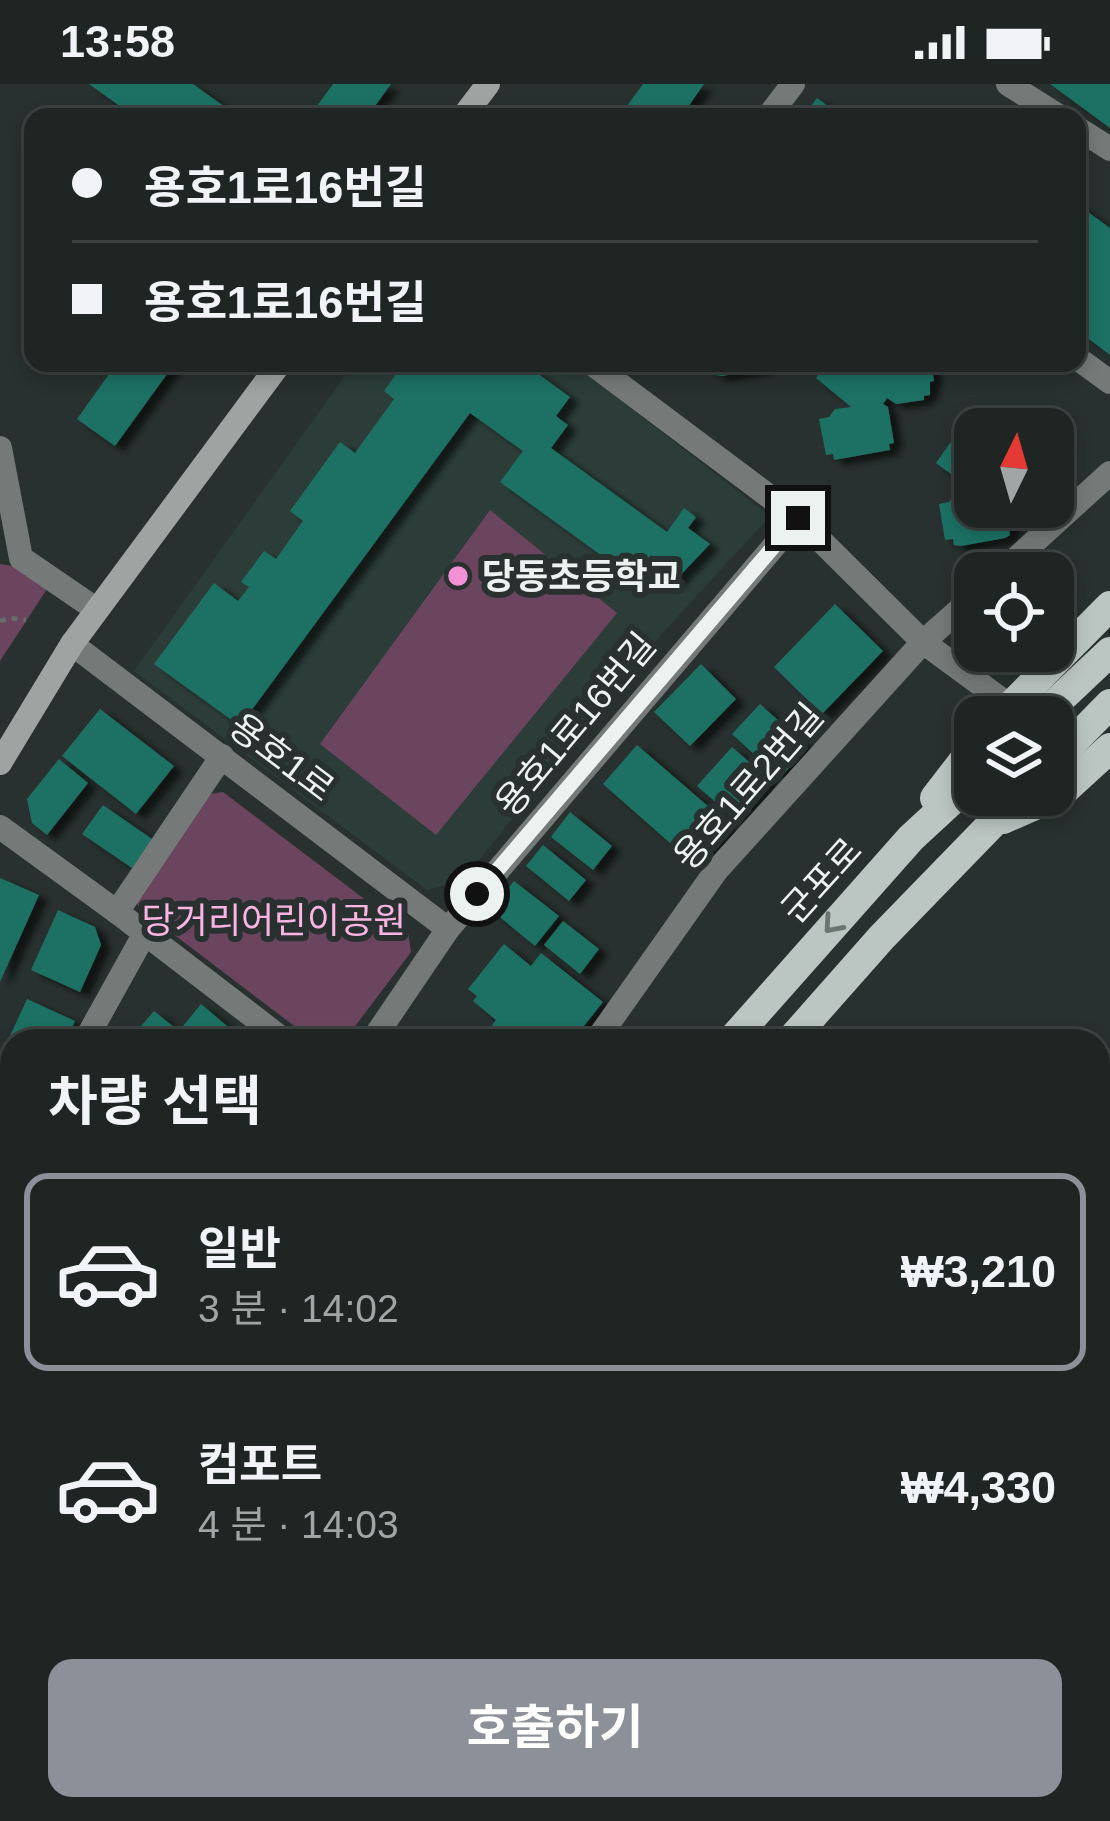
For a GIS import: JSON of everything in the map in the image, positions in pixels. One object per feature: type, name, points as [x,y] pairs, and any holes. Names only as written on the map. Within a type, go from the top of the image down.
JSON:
[{"type":"main road","points":[[1020,696],[1110,606]]},
{"type":"main road","points":[[1063,696],[1110,652]]},
{"type":"main road","points":[[1074,740],[1110,704]]},
{"type":"main road","points":[[992,823],[1060,794],[1110,748]]},
{"type":"main road","points":[[911,838],[954,770]]},
{"type":"main road","name":"군포로","points":[[742,1029],[911,838],[954,798]]},
{"type":"main road","points":[[801,1029],[999,816]]},
{"type":"street","points":[[775,108],[794,84]]},
{"type":"street","points":[[1009,84],[1046,108]]},
{"type":"street","points":[[0,763],[72,644],[273,372]]},
{"type":"street","points":[[604,372],[798,518],[923,642],[987,696]]},
{"type":"street","points":[[0,448],[21,558],[98,610]]},
{"type":"street","points":[[1023,552],[1110,473]]},
{"type":"street","name":"용호1로16번길","points":[[380,1029],[448,928],[798,518]]},
{"type":"street","name":"용호1로2번길","points":[[604,1029],[716,871],[923,642],[954,615]]},
{"type":"street","name":"용호1로","points":[[72,644],[448,928]]},
{"type":"street","points":[[117,911],[222,756]]},
{"type":"street","points":[[0,827],[269,1029]]},
{"type":"street","points":[[92,1029],[145,933]]},
{"type":"path","points":[[0,621],[26,620]]},
{"type":"shaded area","name":"당동초등학교","points":[[348,372],[584,372],[770,516],[660,636],[462,881],[427,890],[134,671]]},
{"type":"green space","points":[[490,510],[617,613],[436,835],[320,744]]},
{"type":"green space","points":[[0,564],[20,567],[49,586],[0,661]]},
{"type":"green space","name":"당거리어린이공원","points":[[223,792],[408,932],[411,952],[353,1029],[298,1029],[139,908],[135,896],[210,794]]},
{"type":"building","points":[[89,84],[193,84],[226,108],[122,108]]},
{"type":"building","points":[[333,84],[391,84],[374,108],[316,108]]},
{"type":"building","points":[[643,84],[704,84],[687,108],[626,108]]},
{"type":"building","points":[[1050,84],[1110,84],[1110,128]]},
{"type":"building","points":[[817,98],[831,108],[810,108]]},
{"type":"building","points":[[1086,211],[1110,228],[1110,355],[1086,337]]},
{"type":"building","points":[[111,372],[168,372],[115,446],[77,419]]},
{"type":"building","points":[[398,372],[535,372],[570,397],[556,416],[568,425],[551,448],[667,532],[684,508],[696,517],[688,528],[710,544],[673,583],[651,567],[657,560],[651,555],[634,579],[500,482],[523,451],[470,413],[240,726],[154,664],[214,583],[238,601],[249,587],[241,582],[264,551],[276,559],[303,521],[290,511],[340,442],[355,453],[394,399],[384,391]]},
{"type":"building","points":[[820,372],[932,372],[934,381],[924,400],[896,404],[887,398],[883,404],[888,407],[894,443],[889,444],[890,450],[834,460],[833,454],[826,455],[819,419],[829,417],[835,409],[851,407],[816,378]]},
{"type":"building","points":[[954,438],[954,476],[936,463]]},
{"type":"building","points":[[954,495],[954,528],[1014,528],[1005,538],[954,545],[953,539],[945,540],[939,504]]},
{"type":"building","points":[[835,604],[883,651],[822,714],[774,667]]},
{"type":"building","points":[[701,664],[736,699],[690,746],[654,712]]},
{"type":"building","points":[[760,704],[808,747],[780,778],[732,734]]},
{"type":"building","points":[[100,709],[174,766],[136,814],[62,756]]},
{"type":"building","points":[[637,745],[730,825],[695,865],[603,784]]},
{"type":"building","points":[[732,747],[770,780],[735,819],[697,786]]},
{"type":"building","points":[[59,759],[88,783],[47,835],[32,823],[27,799]]},
{"type":"building","points":[[103,805],[152,839],[132,868],[82,834]]},
{"type":"building","points":[[570,812],[612,846],[593,870],[551,837]]},
{"type":"building","points":[[543,845],[586,880],[569,901],[526,866]]},
{"type":"building","points":[[0,878],[39,895],[0,982]]},
{"type":"building","points":[[514,881],[559,916],[535,946],[491,910]]},
{"type":"building","points":[[58,910],[95,927],[101,945],[80,992],[31,970]]},
{"type":"building","points":[[563,921],[599,949],[580,974],[544,945]]},
{"type":"building","points":[[504,944],[531,966],[541,953],[603,1002],[582,1029],[497,1029],[492,1025],[496,1020],[473,1001],[477,996],[468,989]]},
{"type":"building","points":[[27,999],[75,1021],[71,1029],[13,1029]]},
{"type":"building","points":[[201,1004],[231,1029],[181,1029]]},
{"type":"building","points":[[154,1011],[176,1029],[139,1029]]},
{"type":"place","name":"당동초등학교","points":[[458,576]]},
{"type":"route","points":[[477,894],[798,518]]}]
